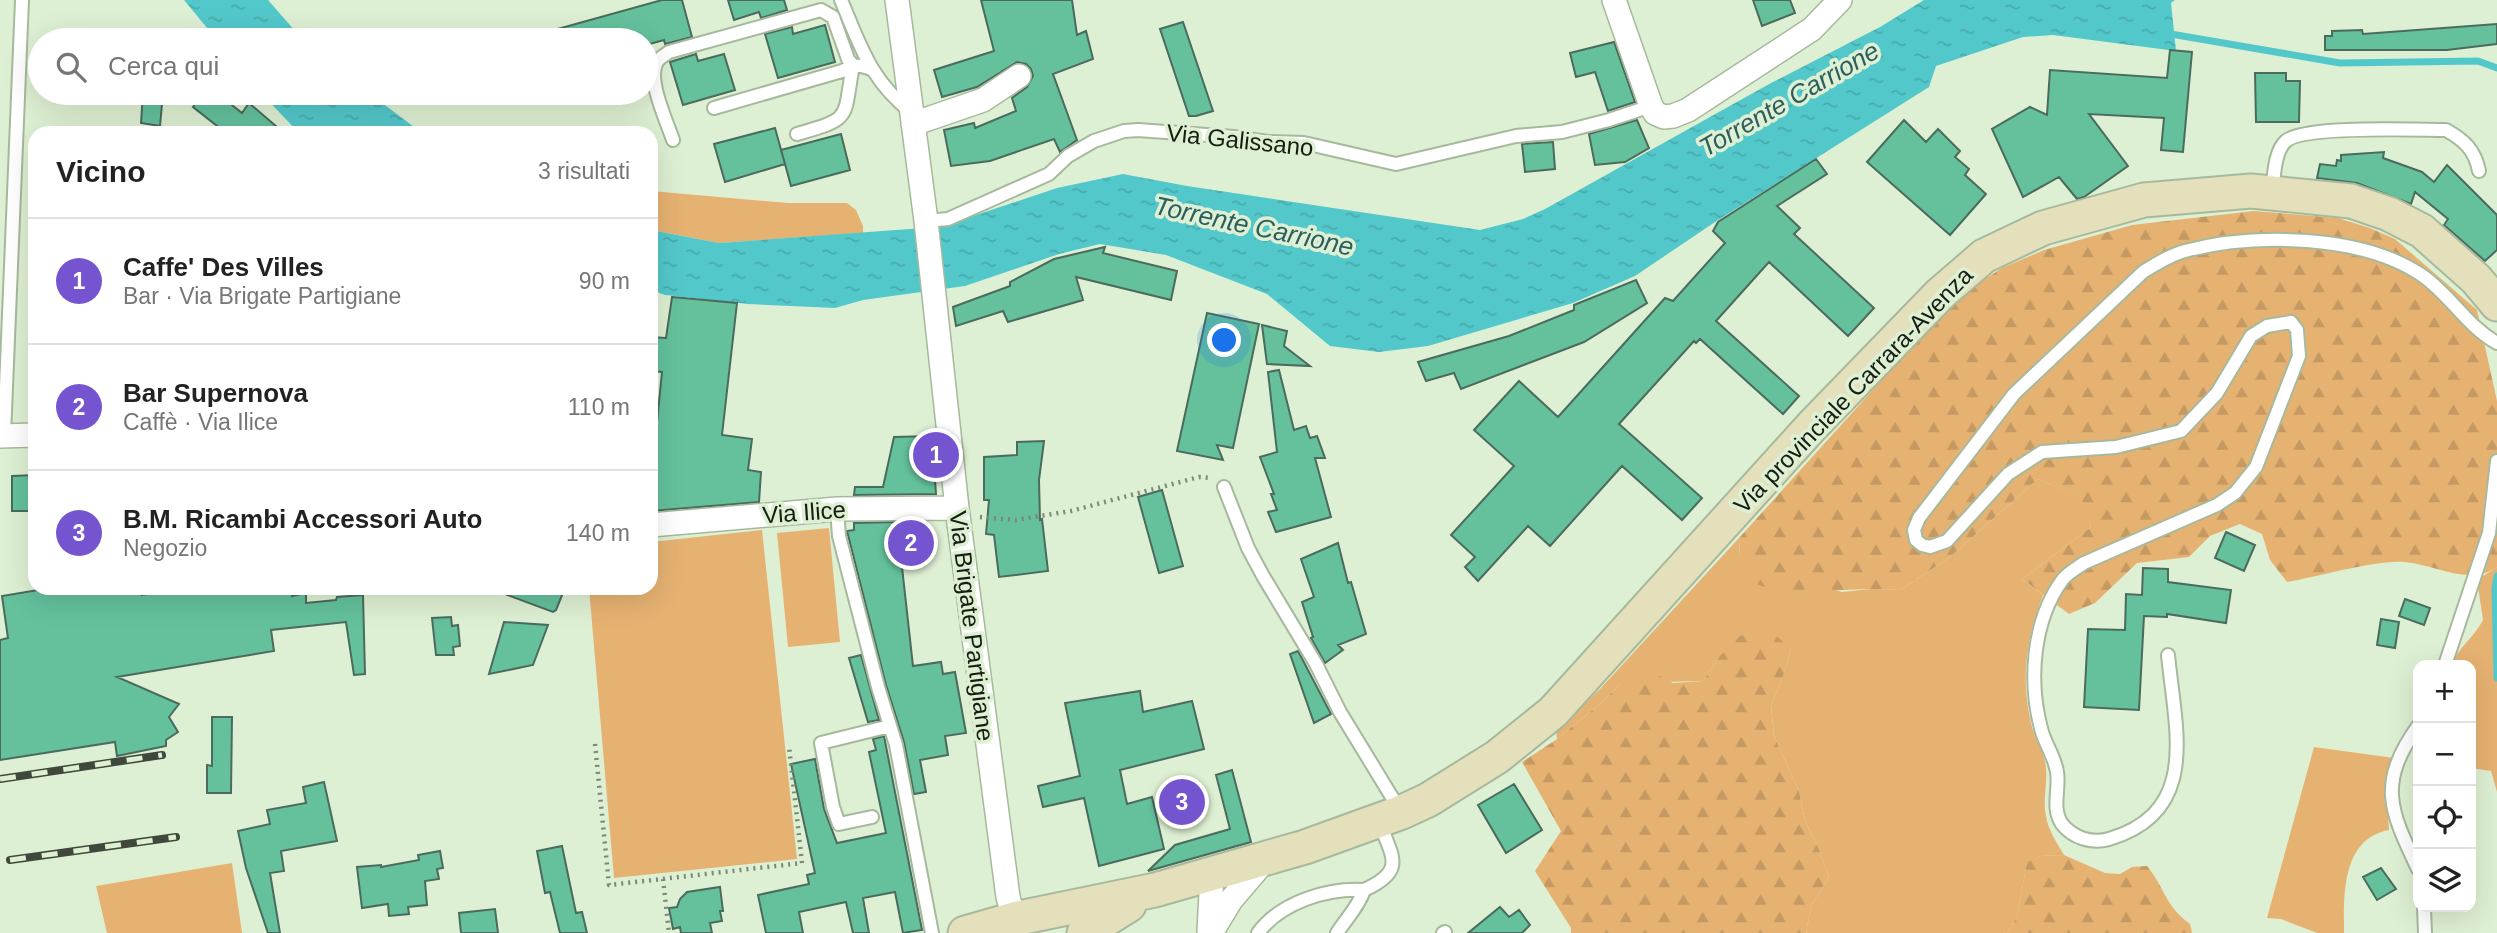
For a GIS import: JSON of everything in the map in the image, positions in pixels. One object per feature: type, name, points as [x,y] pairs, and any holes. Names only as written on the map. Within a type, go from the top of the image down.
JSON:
[{"type":"main road","name":"Via provinciale Carrara-Avenza","points":[[965,933],[1017,925],[1266,859],[1390,816],[1427,800],[1497,757],[1553,712],[1812,426],[1940,294],[1984,256],[2043,228],[2144,200],[2251,191],[2351,201],[2423,231],[2476,279],[2497,304]]},
{"type":"main road","name":"Via provinciale Carrara-Avenza","points":[[1084,933],[1155,890]]},
{"type":"street","name":"Via Brigate Partigiane","points":[[897,0],[925,210],[958,512],[1007,897],[1017,925]]},
{"type":"street","points":[[1614,0],[1651,106],[1655,113],[1664,117],[1688,110],[1812,29],[1840,0]]},
{"type":"street","points":[[913,118],[983,100],[1018,76]]},
{"type":"street","points":[[2,436],[28,435]]},
{"type":"street","name":"Via Ilice","points":[[658,524],[837,509],[958,512]]},
{"type":"street","points":[[1210,933],[1231,900],[1266,859]]},
{"type":"street","points":[[1210,933],[1212,875]]},
{"type":"lane","points":[[2,436],[22,0]]},
{"type":"lane","points":[[841,0],[871,69],[913,118]]},
{"type":"lane","points":[[658,62],[669,52],[821,10],[833,17],[848,59],[853,65],[845,112],[840,120],[797,134]]},
{"type":"lane","points":[[714,108],[842,71],[853,65],[871,69]]},
{"type":"lane","points":[[658,94],[673,141]]},
{"type":"lane","name":"Via Galissano","points":[[925,210],[948,219],[1049,174],[1068,156],[1094,141],[1124,131],[1304,143],[1396,164],[1516,136],[1562,132],[1651,106]]},
{"type":"lane","points":[[2272,192],[2279,151],[2285,141],[2300,135],[2327,132],[2446,130],[2468,145],[2479,171]]},
{"type":"lane","points":[[2168,655],[2175,732],[2175,776],[2169,796],[2155,815],[2130,832],[2105,840],[2078,838],[2061,822],[2055,801],[2057,772],[2042,730],[2033,678],[2039,635],[2047,607],[2064,577],[2084,563],[2217,505],[2235,494],[2256,467],[2299,356],[2297,330],[2291,322],[2267,326],[2251,336],[2217,393],[2181,431],[2116,447],[2042,453],[2008,474],[1947,541],[1930,547],[1922,545],[1916,540],[1914,530],[1919,518],[2014,394],[2143,272],[2167,257],[2184,251],[2230,242],[2309,242],[2347,246],[2390,257],[2439,287],[2487,337],[2497,343]]},
{"type":"lane","points":[[2447,660],[2489,533],[2497,461]]},
{"type":"lane","points":[[1224,487],[1248,548],[1316,664],[1390,816],[1392,870],[1382,882],[1364,890],[1329,892],[1295,904],[1265,924],[1258,933]]},
{"type":"lane","points":[[837,509],[839,536],[900,763],[932,933]]},
{"type":"lane","points":[[872,817],[839,824],[833,807],[821,743],[890,726]]},
{"type":"lane","points":[[2413,733],[2393,776],[2391,803],[2413,858]]},
{"type":"lane","points":[[1337,933],[1347,916],[1361,901],[1364,890]]},
{"type":"lane","points":[[2424,912],[2425,933]]},
{"type":"path","points":[[958,512],[1016,520],[1071,511],[1199,477],[1214,479],[1224,487]]},
{"type":"path","points":[[595,744],[609,885],[802,863],[789,746]]},
{"type":"path","points":[[663,879],[669,933]]},
{"type":"green space","points":[[658,192],[788,203],[847,203],[856,210],[863,226],[863,233],[719,243],[658,231]]},
{"type":"green space","points":[[2254,211],[2338,218],[2395,239],[2477,310],[2497,401],[2497,567],[2486,573],[2463,575],[2416,564],[2392,562],[2287,582],[2270,560],[2262,534],[2240,524],[2210,536],[2189,557],[2137,563],[2095,603],[2069,614],[2022,579],[2091,527],[2081,497],[2038,479],[1949,558],[1900,590],[1783,592],[1755,584],[1740,557],[1739,538],[1956,298],[2002,268],[2044,250],[2132,225]]},
{"type":"green space","points":[[2038,479],[2082,497],[2091,527],[2022,579],[2043,595],[2029,644],[2026,693],[2032,727],[2045,762],[2047,821],[2064,855],[2040,856],[2027,863],[2017,917],[2007,933],[1806,933],[1811,906],[1829,877],[1805,821],[1799,791],[1774,736],[1771,705],[1791,649],[1719,657],[1703,681],[1621,683],[1557,739],[1556,731],[1600,689],[1739,538],[1740,557],[1842,592],[1900,590],[1949,558]]},
{"type":"green space","points":[[829,528],[840,642],[788,647],[777,533]]},
{"type":"green space","points":[[762,530],[797,859],[614,878],[590,595],[658,595],[658,541]]},
{"type":"green space","points":[[2497,567],[2497,792],[2491,771],[2476,769],[2476,660],[2454,660],[2483,620],[2477,580]]},
{"type":"green space","points":[[1769,629],[1791,649],[1771,705],[1774,736],[1799,791],[1805,821],[1829,877],[1811,906],[1806,933],[1571,933],[1571,928],[1535,871],[1561,831],[1522,762],[1557,739],[1621,683],[1647,669],[1673,683],[1703,681],[1719,657],[1740,636]]},
{"type":"green space","points":[[2314,747],[2394,758],[2386,786],[2389,830],[2373,835],[2354,857],[2348,871],[2344,933],[2317,933],[2281,919],[2267,918]]},
{"type":"green space","points":[[2064,855],[2105,873],[2120,874],[2132,867],[2147,866],[2170,904],[2190,924],[2192,933],[2007,933],[2017,917],[2027,862],[2040,856]]},
{"type":"green space","points":[[232,863],[242,933],[107,933],[96,886]]},
{"type":"water","points":[[184,0],[268,0],[292,28],[207,28]]},
{"type":"water","name":"Torrente Carrione","points":[[1924,0],[2175,0],[2171,3],[2176,51],[2053,35],[2023,37],[1936,66],[1929,87],[1718,220],[1635,276],[1573,303],[1428,346],[1379,352],[1330,346],[1267,294],[1166,255],[1100,244],[1059,254],[965,286],[863,300],[835,308],[748,304],[658,292],[658,231],[719,243],[951,226],[1057,188],[1123,174],[1480,230],[1523,219],[1545,209],[1771,83],[1880,27]]},
{"type":"water","points":[[272,105],[385,105],[413,126],[292,126]]},
{"type":"building","points":[[662,0],[682,0],[692,37],[665,44],[664,40],[658,42],[658,28],[561,28]]},
{"type":"building","points":[[728,0],[784,0],[787,10],[761,18],[759,12],[734,20]]},
{"type":"building","points":[[981,0],[1072,0],[1077,35],[1086,31],[1093,59],[1053,74],[1077,140],[1060,152],[1054,139],[990,161],[951,166],[944,130],[974,123],[975,128],[1016,111],[1012,98],[1027,87],[1033,76],[1026,64],[1017,62],[977,87],[942,97],[934,70],[994,51]]},
{"type":"building","points":[[1753,0],[1790,0],[1795,13],[1762,26]]},
{"type":"building","points":[[1183,22],[1213,111],[1196,116],[1189,116],[1160,29]]},
{"type":"building","points":[[2497,24],[2497,44],[2447,50],[2325,50],[2325,36],[2332,36],[2332,31],[2362,30],[2363,34]]},
{"type":"building","points":[[825,25],[835,62],[778,78],[765,34],[792,27],[793,34]]},
{"type":"building","points":[[1614,42],[1635,102],[1608,111],[1595,72],[1576,77],[1570,53]]},
{"type":"building","points":[[2170,50],[2192,52],[2183,152],[2161,150],[2164,118],[2089,114],[2128,166],[2084,197],[2077,199],[2059,177],[2023,197],[1992,129],[2030,107],[2047,115],[2050,70],[2167,78]]},
{"type":"building","points":[[696,54],[698,61],[724,54],[735,90],[683,105],[670,62]]},
{"type":"building","points":[[2255,73],[2286,73],[2286,81],[2300,81],[2299,122],[2256,122]]},
{"type":"building","points":[[142,105],[162,105],[160,126],[141,123]]},
{"type":"building","points":[[232,105],[242,113],[248,105],[251,105],[276,126],[217,126],[193,107]]},
{"type":"building","points":[[1637,120],[1649,148],[1625,162],[1595,165],[1589,134]]},
{"type":"building","points":[[1904,120],[1926,142],[1938,129],[1960,151],[1955,157],[1969,169],[1965,175],[1986,194],[1950,235],[1867,162]]},
{"type":"building","points":[[775,128],[781,150],[841,134],[850,170],[791,186],[785,164],[725,182],[714,144]]},
{"type":"building","points":[[1553,142],[1555,169],[1525,172],[1522,144]]},
{"type":"building","points":[[2384,152],[2383,158],[2422,172],[2434,182],[2447,165],[2497,215],[2497,250],[2485,261],[2444,225],[2448,219],[2415,192],[2411,204],[2357,183],[2317,178],[2320,164],[2336,166],[2337,160],[2341,161],[2341,155]]},
{"type":"building","points":[[1816,159],[1827,174],[1777,206],[1800,228],[1794,234],[1874,308],[1848,336],[1769,262],[1716,321],[1799,396],[1783,414],[1700,339],[1696,343],[1694,341],[1619,424],[1702,498],[1682,520],[1622,466],[1550,546],[1528,526],[1478,581],[1465,567],[1475,557],[1451,535],[1514,466],[1474,430],[1519,381],[1558,417],[1665,298],[1673,301],[1725,243],[1713,231],[1718,222]]},
{"type":"building","points":[[1105,247],[1103,253],[1177,271],[1171,300],[1076,277],[1083,300],[1008,322],[1003,311],[956,326],[953,307],[1010,286],[1010,282],[1054,259]]},
{"type":"building","points":[[1636,280],[1647,303],[1584,342],[1461,389],[1454,373],[1426,381],[1418,362],[1509,336],[1574,310],[1574,305]]},
{"type":"building","points":[[672,297],[737,303],[722,435],[752,439],[748,470],[761,472],[759,502],[658,510],[658,412],[662,372],[658,372],[658,337],[666,338]]},
{"type":"building","points":[[1207,313],[1259,324],[1233,448],[1217,445],[1223,460],[1177,451]]},
{"type":"building","points":[[1262,325],[1287,331],[1284,346],[1310,366],[1267,364]]},
{"type":"building","points":[[1279,370],[1294,430],[1306,426],[1310,438],[1317,436],[1325,458],[1315,458],[1331,517],[1276,532],[1268,512],[1277,510],[1271,494],[1274,494],[1260,457],[1277,452],[1268,372]]},
{"type":"building","points":[[932,436],[936,494],[854,495],[855,487],[883,487],[894,437]]},
{"type":"building","points":[[1044,441],[1039,480],[1040,520],[1042,519],[1048,571],[999,577],[994,535],[986,534],[989,500],[984,500],[984,457],[1017,455],[1017,442]]},
{"type":"building","points":[[28,475],[28,511],[12,511],[12,476]]},
{"type":"building","points":[[1162,490],[1183,566],[1159,573],[1138,497]]},
{"type":"building","points":[[897,522],[913,666],[941,662],[943,674],[955,672],[966,733],[945,736],[948,755],[920,760],[926,792],[914,794],[904,742],[886,685],[847,531],[854,530],[854,523]]},
{"type":"building","points":[[2226,532],[2255,545],[2244,571],[2215,558]]},
{"type":"building","points":[[1338,543],[1348,583],[1351,582],[1366,634],[1338,645],[1343,650],[1325,663],[1311,638],[1313,637],[1302,602],[1314,597],[1301,559]]},
{"type":"building","points":[[2143,568],[2168,569],[2168,582],[2231,590],[2226,623],[2167,614],[2167,617],[2144,616],[2139,710],[2084,707],[2088,629],[2125,630],[2126,594],[2142,595]]},
{"type":"building","points":[[28,592],[28,595],[306,595],[306,603],[363,595],[365,674],[354,675],[346,622],[271,630],[274,651],[117,677],[179,704],[169,717],[178,732],[166,740],[166,746],[117,756],[115,742],[0,760],[0,640],[8,638],[2,596]]},
{"type":"building","points":[[507,595],[562,595],[553,612]]},
{"type":"building","points":[[2405,599],[2430,608],[2424,625],[2399,616]]},
{"type":"building","points":[[451,617],[452,626],[458,625],[460,646],[453,647],[454,655],[436,655],[432,618]]},
{"type":"building","points":[[2381,619],[2399,622],[2395,648],[2377,645]]},
{"type":"building","points":[[504,622],[548,625],[533,665],[489,674]]},
{"type":"building","points":[[1298,651],[1331,714],[1314,723],[1290,654]]},
{"type":"building","points":[[861,655],[879,720],[868,722],[849,658]]},
{"type":"building","points":[[1140,691],[1143,712],[1192,701],[1204,749],[1120,770],[1127,804],[1152,797],[1164,849],[1099,866],[1084,798],[1043,807],[1038,786],[1080,776],[1065,703]]},
{"type":"building","points":[[212,717],[232,717],[231,793],[207,793],[207,765],[212,766]]},
{"type":"building","points":[[884,736],[922,930],[903,933],[895,892],[863,898],[869,933],[853,933],[846,902],[799,912],[803,933],[766,933],[758,895],[809,884],[807,875],[815,873],[791,764],[815,759],[824,809],[837,843],[886,833],[869,752],[876,750],[873,739]]},
{"type":"building","points":[[1232,770],[1251,842],[1148,871],[1175,845],[1230,829],[1216,775]]},
{"type":"building","points":[[324,782],[337,841],[281,851],[284,871],[270,873],[280,933],[268,933],[246,868],[238,831],[270,824],[267,810],[306,803],[303,787]]},
{"type":"building","points":[[1514,784],[1542,830],[1506,853],[1478,805]]},
{"type":"building","points":[[562,846],[576,913],[582,912],[587,933],[560,933],[550,892],[545,893],[537,851]]},
{"type":"building","points":[[440,851],[443,868],[437,869],[439,879],[425,881],[427,905],[408,907],[409,914],[389,916],[388,904],[362,908],[357,867],[381,867],[419,860],[418,855]]},
{"type":"building","points":[[2381,868],[2396,889],[2377,900],[2363,877]]},
{"type":"building","points":[[720,887],[722,921],[710,923],[712,933],[681,933],[680,927],[673,929],[669,908],[677,907],[687,892]]},
{"type":"building","points":[[1500,907],[1509,917],[1519,910],[1530,925],[1522,933],[1468,933]]},
{"type":"building","points":[[495,909],[498,933],[461,933],[459,913]]},
{"type":"waterway","points":[[2165,33],[2340,63],[2478,61],[2497,68]]},
{"type":"waterway","points":[[2497,576],[2497,678]]},
{"type":"railway","points":[[0,779],[162,755]]},
{"type":"railway","points":[[10,860],[176,837]]},
{"type":"place","name":"Caffe' Des Villes","points":[[936,455]]},
{"type":"place","name":"Bar Supernova","points":[[911,543]]},
{"type":"place","name":"B.M. Ricambi Accessori Auto","points":[[1182,802]]}]
